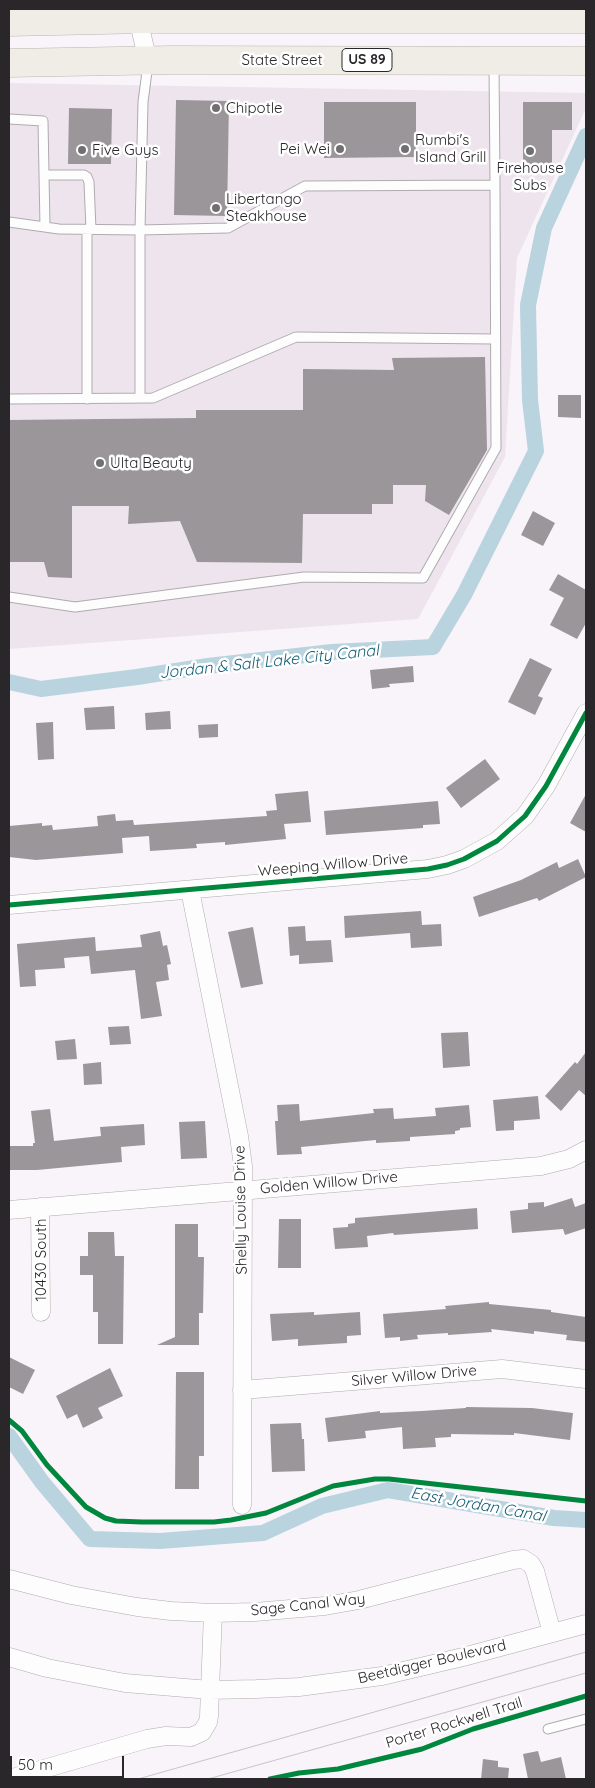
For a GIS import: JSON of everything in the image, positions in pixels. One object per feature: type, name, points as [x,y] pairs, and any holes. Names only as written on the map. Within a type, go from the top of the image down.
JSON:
[{"type":"main road","points":[[9,22],[148,14],[544,14],[583,16]]},
{"type":"main road","name":"State Street","points":[[9,62],[586,61]]},
{"type":"street","points":[[148,14],[148,61]]},
{"type":"street","name":"Weeping Willow Drive","points":[[9,905],[428,869],[464,859],[497,841],[525,816],[546,786],[586,713]]},
{"type":"street","name":"Shelly Louise Drive","points":[[190,890],[238,1136],[242,1166],[242,1505]]},
{"type":"street","name":"Golden Willow Drive","points":[[9,1210],[541,1166],[569,1159],[586,1150]]},
{"type":"street","name":"10430 South","points":[[40,1207],[41,1312]]},
{"type":"street","name":"Silver Willow Drive","points":[[242,1390],[502,1369],[586,1378]]},
{"type":"street","name":"Sage Canal Way","points":[[9,1578],[104,1602],[171,1611],[290,1610],[360,1600],[518,1559],[528,1562],[534,1568],[552,1633]]},
{"type":"street","points":[[9,1779],[147,1739],[166,1736],[190,1737],[202,1732],[208,1722],[213,1612]]},
{"type":"street","name":"Beetdigger Boulevard","points":[[9,1657],[47,1668],[125,1683],[210,1690],[299,1687],[382,1676],[423,1667],[586,1624]]},
{"type":"lane","points":[[9,597],[75,607],[304,577],[423,578],[496,448],[494,60]]},
{"type":"lane","points":[[140,398],[140,230],[143,102],[148,61]]},
{"type":"lane","points":[[9,119],[43,121],[45,227]]},
{"type":"lane","points":[[44,174],[84,174],[89,182],[87,399]]},
{"type":"lane","points":[[9,222],[89,230],[228,228],[305,186],[495,184]]},
{"type":"lane","points":[[9,399],[153,398],[296,337],[494,339]]},
{"type":"lane","points":[[548,1729],[586,1719]]},
{"type":"shaded area","points":[[9,83],[586,93],[586,108],[517,258],[505,457],[418,619],[9,649]]},
{"type":"building","points":[[176,100],[229,101],[227,216],[174,215]]},
{"type":"building","points":[[324,102],[416,102],[416,157],[324,158]]},
{"type":"building","points":[[523,102],[572,102],[572,130],[552,130],[552,166],[523,166]]},
{"type":"building","points":[[69,108],[112,109],[111,164],[68,164]]},
{"type":"building","points":[[485,357],[487,450],[449,515],[425,501],[426,485],[393,485],[393,504],[372,504],[372,514],[303,514],[302,563],[197,562],[180,521],[128,524],[129,506],[72,506],[72,578],[48,577],[44,562],[9,562],[9,420],[196,418],[196,410],[303,410],[303,369],[394,370],[392,358]]},
{"type":"building","points":[[558,395],[581,395],[581,418],[558,417]]},
{"type":"building","points":[[533,511],[555,523],[543,546],[521,535]]},
{"type":"building","points":[[558,574],[586,590],[586,623],[577,639],[550,625],[564,598],[549,590]]},
{"type":"building","points":[[530,658],[552,669],[538,696],[543,698],[535,715],[508,702]]},
{"type":"building","points":[[413,666],[414,682],[389,684],[390,687],[372,689],[370,670]]},
{"type":"building","points":[[114,706],[115,729],[86,730],[84,708]]},
{"type":"building","points":[[170,711],[171,729],[146,730],[145,713]]},
{"type":"building","points":[[53,722],[54,759],[38,760],[36,723]]},
{"type":"building","points":[[218,724],[218,737],[199,738],[198,725]]},
{"type":"building","points":[[485,759],[500,779],[461,808],[446,788]]},
{"type":"building","points":[[308,791],[311,822],[284,824],[286,839],[225,845],[225,842],[196,844],[197,848],[150,851],[149,836],[122,838],[123,853],[36,860],[9,857],[9,826],[42,823],[42,826],[52,825],[53,830],[98,826],[97,816],[115,814],[116,821],[133,820],[134,825],[267,816],[266,811],[277,810],[275,794]]},
{"type":"building","points":[[586,794],[586,832],[570,823]]},
{"type":"building","points":[[438,801],[440,824],[423,825],[423,828],[326,835],[324,811]]},
{"type":"building","points":[[578,859],[586,877],[539,901],[537,898],[479,917],[473,897],[521,880],[557,862],[559,868]]},
{"type":"building","points":[[421,911],[422,925],[441,924],[442,946],[411,948],[410,933],[345,938],[344,916]]},
{"type":"building","points":[[305,926],[306,941],[331,940],[333,962],[299,964],[299,955],[290,956],[288,927]]},
{"type":"building","points":[[253,927],[263,984],[241,988],[228,932]]},
{"type":"building","points":[[160,931],[163,946],[167,945],[171,964],[167,965],[169,980],[156,982],[162,1016],[141,1019],[135,970],[91,974],[89,956],[64,958],[65,968],[35,970],[36,986],[20,987],[17,944],[95,937],[96,951],[142,947],[140,935]]},
{"type":"building","points":[[129,1026],[131,1044],[110,1045],[108,1027]]},
{"type":"building","points":[[468,1032],[470,1066],[443,1068],[441,1033]]},
{"type":"building","points":[[75,1039],[77,1059],[57,1060],[55,1041]]},
{"type":"building","points":[[586,1052],[586,1096],[579,1090],[561,1111],[545,1096],[575,1062],[577,1064]]},
{"type":"building","points":[[101,1062],[102,1084],[84,1085],[83,1064]]},
{"type":"building","points":[[538,1096],[540,1119],[514,1121],[514,1130],[496,1131],[493,1100]]},
{"type":"building","points":[[299,1104],[300,1121],[374,1113],[373,1109],[393,1108],[394,1119],[436,1116],[435,1108],[469,1105],[471,1127],[460,1128],[460,1130],[455,1131],[455,1134],[410,1137],[410,1141],[376,1143],[376,1140],[301,1147],[302,1154],[277,1155],[275,1121],[278,1121],[277,1105]]},
{"type":"building","points":[[50,1109],[54,1141],[101,1136],[100,1127],[144,1124],[145,1145],[121,1147],[122,1162],[37,1170],[9,1170],[9,1146],[33,1146],[33,1143],[35,1143],[31,1111]]},
{"type":"building","points":[[205,1121],[207,1158],[181,1159],[179,1122]]},
{"type":"building","points":[[572,1198],[575,1207],[586,1203],[586,1228],[565,1235],[563,1229],[512,1233],[510,1211],[528,1209],[528,1203],[544,1202],[544,1207]]},
{"type":"building","points":[[477,1208],[478,1229],[367,1236],[368,1247],[335,1249],[333,1228],[348,1227],[348,1224],[355,1223],[355,1218]]},
{"type":"building","points":[[279,1219],[301,1219],[301,1268],[278,1268]]},
{"type":"building","points":[[175,1224],[198,1224],[198,1257],[204,1257],[203,1313],[199,1313],[199,1345],[157,1345],[175,1337]]},
{"type":"building","points":[[88,1232],[114,1232],[115,1256],[124,1256],[123,1344],[98,1344],[98,1312],[93,1312],[93,1275],[80,1275],[80,1256],[88,1256]]},
{"type":"building","points":[[489,1302],[489,1304],[551,1310],[551,1312],[586,1317],[586,1342],[566,1340],[567,1335],[534,1331],[534,1334],[491,1329],[492,1332],[417,1335],[418,1339],[400,1341],[400,1337],[385,1338],[383,1314],[446,1309],[445,1306]]},
{"type":"building","points":[[314,1312],[314,1315],[360,1312],[361,1335],[347,1336],[347,1343],[298,1346],[298,1339],[272,1341],[270,1314]]},
{"type":"building","points":[[9,1357],[35,1370],[23,1394],[9,1387]]},
{"type":"building","points":[[110,1368],[123,1396],[98,1408],[103,1418],[83,1428],[77,1414],[67,1419],[56,1396]]},
{"type":"building","points":[[176,1372],[204,1372],[204,1456],[199,1456],[199,1489],[175,1489]]},
{"type":"building","points":[[466,1407],[532,1408],[573,1413],[570,1440],[514,1433],[514,1435],[451,1434],[451,1437],[435,1438],[436,1447],[403,1449],[402,1427],[365,1431],[366,1438],[328,1442],[325,1418],[380,1411],[380,1413]]},
{"type":"building","points":[[301,1423],[302,1439],[304,1439],[305,1471],[272,1472],[270,1424]]},
{"type":"building","points":[[538,1751],[541,1762],[561,1757],[566,1779],[528,1779],[523,1754]]},
{"type":"building","points":[[483,1759],[498,1761],[498,1767],[509,1768],[508,1779],[481,1779]]},
{"type":"waterway","name":"Jordan & Salt Lake City Canal","points":[[9,682],[41,689],[208,666],[332,652],[433,647],[464,595],[536,451],[530,400],[528,305],[544,228],[586,136]]},
{"type":"waterway","name":"East Jordan Canal","points":[[9,1436],[42,1482],[90,1539],[160,1541],[263,1533],[322,1506],[388,1490],[554,1518],[586,1520]]},
{"type":"tram line","points":[[138,1779],[586,1652]]},
{"type":"tram line","points":[[208,1779],[586,1673]]},
{"type":"cycle path","points":[[9,905],[428,869],[447,865],[464,859],[497,841],[525,816],[546,786],[586,713]]},
{"type":"cycle path","points":[[9,1420],[22,1431],[47,1465],[86,1507],[105,1518],[116,1521],[214,1522],[231,1520],[266,1513],[333,1486],[375,1479],[586,1501]]},
{"type":"cycle path","name":"Porter Rockwell Trail","points":[[270,1779],[299,1773],[338,1769],[422,1749],[473,1729],[586,1696]]},
{"type":"place","name":"Chipotle","points":[[216,108]]},
{"type":"place","name":"Pei Wei","points":[[340,149]]},
{"type":"place","name":"Rumbi's Island Grill","points":[[405,149]]},
{"type":"place","name":"Five Guys","points":[[82,150]]},
{"type":"place","name":"Firehouse Subs","points":[[530,151]]},
{"type":"place","name":"Libertango Steakhouse","points":[[216,208]]},
{"type":"place","name":"Ulta Beauty","points":[[100,463]]}]
